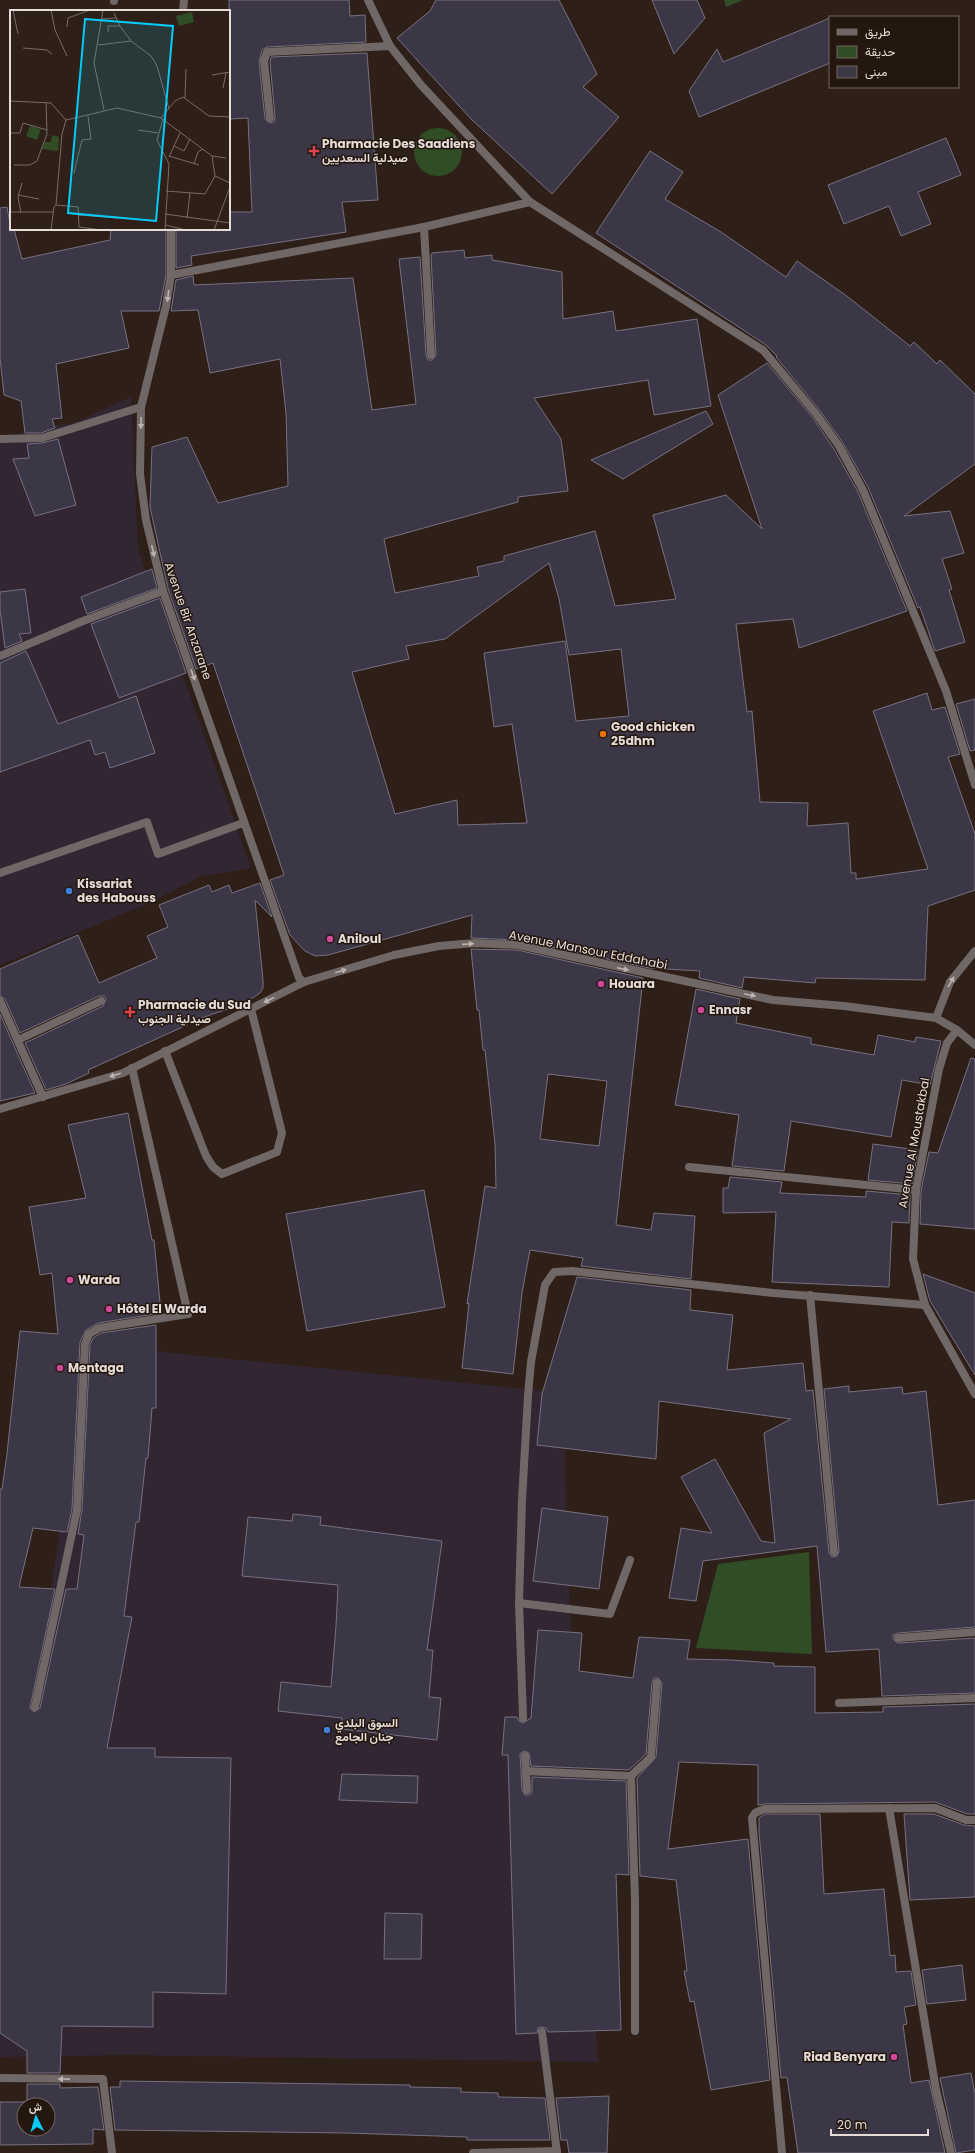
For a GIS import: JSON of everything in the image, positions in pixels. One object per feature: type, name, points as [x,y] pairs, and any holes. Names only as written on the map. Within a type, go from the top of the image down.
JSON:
[{"type":"street","points":[[183,10],[184,0]]},
{"type":"street","points":[[368,0],[390,46],[421,85],[530,202],[763,350],[817,415],[839,446],[863,490],[946,691],[975,785]]},
{"type":"street","points":[[270,118],[264,61],[267,52],[390,46]]},
{"type":"street","points":[[171,274],[424,227],[530,202]]},
{"type":"street","points":[[424,227],[431,355]]},
{"type":"street","name":"Avenue Bir Anzarane","points":[[171,230],[171,274],[158,342],[141,407],[140,474],[146,520],[163,591],[212,729],[243,823],[299,978],[304,982]]},
{"type":"street","points":[[0,439],[42,438],[141,407]]},
{"type":"street","points":[[0,656],[83,621],[163,591]]},
{"type":"street","points":[[0,873],[147,822],[158,854],[243,823]]},
{"type":"street","name":"Avenue Mansour Eddahabi","points":[[0,1109],[123,1073],[304,982],[394,955],[439,946],[475,943],[518,945],[773,1000],[844,1006],[936,1018],[958,1030],[975,1045]]},
{"type":"street","points":[[936,1018],[950,982],[975,950]]},
{"type":"street","points":[[0,1000],[43,1097]]},
{"type":"street","points":[[18,1040],[101,1001]]},
{"type":"street","points":[[165,1051],[206,1156],[213,1167],[222,1174],[277,1152],[282,1133],[251,1009]]},
{"type":"street","name":"Avenue Al Moustakbal","points":[[958,1030],[947,1043],[939,1069],[916,1190],[913,1259],[925,1305],[975,1394]]},
{"type":"street","points":[[35,1707],[76,1510],[85,1344],[89,1334],[99,1328],[188,1314],[132,1068]]},
{"type":"street","points":[[689,1167],[916,1190]]},
{"type":"street","points":[[523,1718],[520,1603],[522,1500],[531,1362],[545,1285],[554,1272],[572,1271],[810,1296],[925,1305]]},
{"type":"street","points":[[810,1296],[834,1552]]},
{"type":"street","points":[[520,1603],[610,1614],[630,1560]]},
{"type":"street","points":[[898,1638],[975,1632]]},
{"type":"street","points":[[526,1771],[631,1776],[651,1757],[657,1683]]},
{"type":"street","points":[[839,1703],[975,1698]]},
{"type":"street","points":[[525,1756],[527,1790]]},
{"type":"street","points":[[631,1776],[635,1898],[634,2031]]},
{"type":"street","points":[[890,1808],[936,2090],[951,2153]]},
{"type":"street","points":[[782,2153],[752,1818],[755,1813],[764,1810],[935,1808],[966,1820],[975,1820]]},
{"type":"street","points":[[473,2153],[557,2152],[542,2032]]},
{"type":"street","points":[[0,2078],[103,2079],[112,2153]]},
{"type":"shaded area","points":[[131,397],[138,549],[251,868],[202,876],[151,902],[0,965],[0,437],[76,422]]},
{"type":"shaded area","points":[[85,1344],[563,1393],[571,1644],[598,2062],[127,2055],[0,2057],[0,1709],[35,1707]]},
{"type":"green space","points":[[724,0],[743,0],[726,7]]},
{"type":"green space","points":[[433,128],[443,128],[455,135],[462,147],[462,157],[455,169],[443,176],[433,176],[425,172],[418,165],[414,157],[414,147],[418,139],[425,132]]},
{"type":"green space","points":[[809,1552],[812,1654],[696,1648],[718,1564]]},
{"type":"building","points":[[229,0],[349,0],[350,16],[365,15],[366,42],[267,47],[262,50],[259,62],[265,119],[270,123],[274,122],[275,117],[270,62],[271,57],[367,53],[378,200],[342,202],[346,232],[191,256],[192,265],[176,268],[176,230],[230,230],[230,212],[252,212],[248,118],[230,119]]},
{"type":"building","points":[[436,0],[559,0],[597,74],[583,87],[619,117],[552,194],[471,119],[397,38],[430,11]]},
{"type":"building","points":[[652,0],[697,0],[705,18],[674,54]]},
{"type":"building","points":[[829,18],[829,63],[699,117],[689,91],[717,49],[723,62]]},
{"type":"building","points":[[946,138],[961,175],[918,192],[931,224],[901,236],[889,206],[844,224],[828,185]]},
{"type":"building","points":[[650,151],[683,172],[665,199],[721,232],[786,277],[797,261],[848,297],[910,346],[914,342],[937,364],[940,360],[975,394],[975,464],[904,516],[950,511],[964,553],[942,559],[952,589],[949,590],[965,642],[935,651],[920,607],[918,608],[868,487],[843,443],[821,412],[776,357],[777,356],[766,345],[596,233]]},
{"type":"building","points":[[7,207],[10,230],[14,230],[22,259],[110,240],[111,230],[166,230],[166,275],[159,311],[121,311],[129,348],[56,364],[62,418],[52,419],[55,428],[41,433],[25,433],[21,401],[4,395],[0,358],[0,208]]},
{"type":"building","points":[[464,250],[465,258],[492,255],[492,260],[562,272],[563,319],[613,311],[616,331],[697,319],[711,406],[654,415],[648,380],[534,398],[561,439],[568,491],[518,497],[518,502],[384,539],[395,593],[479,576],[477,567],[504,561],[504,556],[595,531],[615,606],[676,599],[653,515],[726,495],[762,529],[718,395],[767,363],[813,418],[834,449],[858,492],[907,611],[799,648],[793,619],[736,624],[747,712],[752,711],[760,802],[808,803],[807,826],[848,823],[851,873],[856,873],[856,879],[928,869],[873,711],[927,693],[932,710],[945,707],[960,754],[948,757],[975,834],[975,890],[928,906],[925,980],[816,978],[815,983],[744,977],[742,988],[699,978],[700,971],[649,968],[519,940],[471,938],[472,915],[328,955],[315,956],[305,951],[290,935],[270,880],[284,875],[213,663],[196,669],[168,589],[150,507],[152,447],[187,437],[218,503],[288,486],[286,413],[280,359],[210,373],[198,310],[171,311],[176,280],[193,276],[194,285],[353,278],[372,410],[416,404],[399,259],[420,257],[426,355],[428,360],[432,360],[436,355],[432,253]],"holes":[[[549,563],[559,599],[569,655],[621,649],[629,716],[576,721],[565,641],[484,653],[494,727],[512,724],[527,823],[458,825],[457,800],[395,814],[352,672],[409,659],[406,646],[445,639]]]},
{"type":"building","points":[[706,411],[713,424],[623,479],[591,460]]},
{"type":"building","points":[[58,439],[76,505],[35,516],[13,459],[29,458],[27,444],[42,443]]},
{"type":"building","points":[[152,569],[157,588],[87,614],[81,597]]},
{"type":"building","points":[[25,589],[31,633],[19,634],[22,641],[5,648],[0,610],[0,592]]},
{"type":"building","points":[[160,598],[186,673],[119,698],[91,624]]},
{"type":"building","points":[[26,651],[58,724],[136,696],[155,753],[110,768],[105,752],[95,755],[90,740],[0,772],[0,663]]},
{"type":"building","points":[[975,699],[975,750],[970,751],[956,704]]},
{"type":"building","points":[[260,883],[272,917],[255,900],[263,980],[263,988],[260,993],[245,1003],[187,1023],[187,1025],[88,1070],[89,1073],[66,1084],[46,1090],[25,1043],[103,1006],[106,999],[104,996],[99,996],[20,1033],[5,999],[0,996],[0,969],[78,935],[99,983],[157,958],[147,936],[168,927],[159,905],[209,885],[212,892],[229,885],[232,893]]},
{"type":"building","points":[[471,949],[517,950],[643,978],[616,1225],[651,1230],[654,1213],[695,1216],[691,1279],[581,1266],[583,1258],[530,1250],[522,1293],[513,1374],[462,1368],[469,1303],[467,1304],[485,1186],[496,1188],[495,1144],[485,1050],[483,1050],[479,1010],[477,1010]],"holes":[[[548,1074],[607,1081],[599,1146],[540,1139]]]},
{"type":"building","points":[[696,989],[740,999],[736,1023],[811,1038],[811,1044],[874,1055],[878,1035],[915,1042],[916,1037],[941,1041],[930,1085],[902,1080],[891,1137],[791,1121],[784,1171],[732,1166],[739,1115],[675,1105]]},
{"type":"building","points":[[0,1014],[35,1093],[0,1101]]},
{"type":"building","points":[[971,1058],[975,1059],[975,1229],[920,1224],[921,1191],[929,1152],[938,1153]]},
{"type":"building","points":[[128,1113],[152,1240],[154,1240],[161,1313],[98,1323],[86,1330],[80,1342],[72,1509],[67,1532],[33,1528],[19,1587],[55,1589],[30,1708],[34,1712],[40,1708],[66,1589],[77,1589],[84,1535],[78,1534],[82,1510],[90,1345],[93,1338],[101,1333],[156,1325],[156,1408],[152,1408],[148,1458],[146,1458],[139,1522],[136,1522],[124,1616],[132,1617],[107,1748],[155,1748],[155,1757],[231,1758],[226,1994],[153,1992],[153,2027],[62,2026],[60,2073],[27,2073],[27,2051],[0,2033],[0,1489],[2,1489],[7,1454],[20,1331],[58,1334],[52,1273],[40,1275],[29,1207],[86,1198],[68,1125]]},
{"type":"building","points":[[873,1144],[918,1150],[912,1184],[868,1180]]},
{"type":"building","points":[[730,1177],[782,1182],[780,1193],[866,1197],[866,1191],[910,1195],[909,1223],[892,1222],[889,1287],[772,1282],[776,1212],[723,1213],[723,1188],[728,1188]]},
{"type":"building","points":[[424,1190],[445,1307],[307,1331],[286,1214]]},
{"type":"building","points":[[923,1274],[975,1293],[975,1375],[930,1301]]},
{"type":"building","points":[[577,1277],[691,1290],[690,1310],[733,1315],[727,1370],[803,1363],[806,1391],[813,1390],[829,1553],[832,1557],[837,1556],[839,1551],[824,1389],[849,1386],[849,1392],[902,1387],[903,1394],[926,1391],[938,1505],[975,1500],[975,1627],[898,1633],[893,1635],[893,1639],[898,1643],[975,1638],[975,1693],[882,1696],[879,1649],[826,1652],[817,1546],[703,1561],[696,1601],[669,1598],[681,1528],[712,1533],[681,1477],[715,1459],[761,1541],[775,1543],[764,1433],[791,1419],[659,1401],[656,1459],[537,1445],[542,1394]]},
{"type":"building","points":[[542,1508],[608,1517],[599,1589],[533,1581]]},
{"type":"building","points":[[293,1514],[321,1517],[320,1525],[442,1541],[427,1650],[433,1650],[429,1697],[441,1698],[437,1740],[341,1729],[342,1718],[278,1711],[281,1682],[331,1687],[336,1626],[338,1585],[242,1576],[248,1517],[292,1521]]},
{"type":"building","points":[[538,1630],[582,1633],[579,1671],[633,1678],[639,1637],[690,1640],[687,1659],[732,1660],[774,1663],[774,1666],[815,1667],[815,1713],[883,1712],[883,1707],[975,1704],[975,1814],[967,1814],[935,1802],[758,1805],[758,1765],[679,1762],[668,1849],[748,1839],[770,2080],[711,2090],[694,2001],[690,2002],[684,1971],[687,1971],[676,1880],[640,1876],[637,1778],[656,1757],[662,1683],[658,1678],[654,1678],[652,1683],[646,1754],[629,1770],[531,1766],[529,1753],[524,1751],[520,1754],[522,1790],[525,1795],[530,1795],[532,1792],[532,1777],[626,1781],[629,1875],[616,1874],[621,2030],[548,2032],[546,2028],[542,2027],[538,2028],[537,2033],[516,2034],[508,1755],[502,1755],[505,1717],[517,1717],[519,1721],[523,1723],[531,1718]]},
{"type":"building","points":[[342,1774],[418,1776],[417,1803],[339,1800]]},
{"type":"building","points":[[765,1814],[820,1814],[824,1894],[884,1889],[890,1956],[895,1955],[896,1972],[911,1971],[916,2005],[904,2007],[907,2024],[903,2025],[911,2083],[929,2080],[945,2153],[798,2153],[787,2077],[781,2078],[759,1832],[759,1818]]},
{"type":"building","points":[[904,1814],[934,1814],[964,1825],[975,1826],[975,1897],[910,1900]]},
{"type":"building","points":[[385,1913],[422,1914],[421,1959],[384,1959]]},
{"type":"building","points":[[962,1965],[966,2000],[927,2004],[922,1970]]},
{"type":"building","points":[[971,2073],[975,2094],[975,2150],[956,2153],[940,2078]]},
{"type":"building","points":[[120,2081],[410,2085],[410,2087],[461,2088],[461,2092],[498,2093],[498,2097],[545,2098],[550,2140],[467,2140],[467,2137],[347,2133],[115,2130],[110,2087],[120,2087]]},
{"type":"building","points":[[27,2084],[60,2084],[60,2088],[98,2087],[104,2130],[93,2129],[93,2144],[0,2145],[0,2102],[16,2102],[16,2137],[56,2137],[56,2097],[27,2097]]},
{"type":"building","points":[[609,2096],[607,2153],[569,2153],[567,2140],[561,2140],[556,2098]]},
{"type":"place","name":"Pharmacie Des Saadiens صيدلية السعديين","points":[[314,151]]},
{"type":"place","name":"Good chicken 25dhm","points":[[603,734]]},
{"type":"place","name":"Kissariat des Habouss","points":[[69,891]]},
{"type":"place","name":"Aniloul","points":[[330,939]]},
{"type":"place","name":"Houara","points":[[601,984]]},
{"type":"place","name":"Ennasr","points":[[701,1010]]},
{"type":"place","name":"Pharmacie du Sud صيدلية الجنوب","points":[[130,1012]]},
{"type":"place","name":"Warda","points":[[70,1280]]},
{"type":"place","name":"Hôtel El Warda","points":[[109,1309]]},
{"type":"place","name":"Mentaga","points":[[60,1368]]},
{"type":"place","name":"السوق البلدي جنان الجامع","points":[[327,1730]]},
{"type":"place","name":"Riad Benyara","points":[[894,2057]]}]
